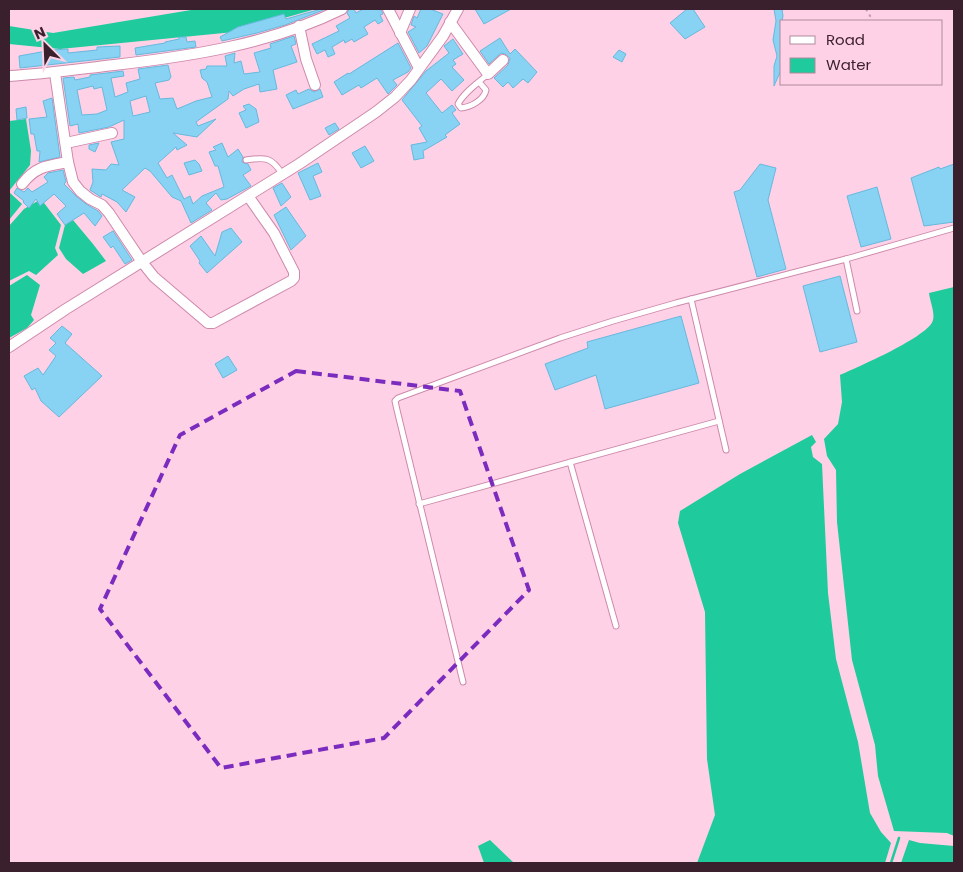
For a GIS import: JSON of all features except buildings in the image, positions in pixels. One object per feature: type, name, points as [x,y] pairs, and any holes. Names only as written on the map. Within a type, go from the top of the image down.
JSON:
[{"type":"street","points":[[9,76],[55,73],[215,51],[272,36],[342,9]]},
{"type":"street","points":[[388,9],[419,68]]},
{"type":"street","points":[[400,33],[410,9]]},
{"type":"street","points":[[9,347],[66,309],[248,196],[376,112],[395,97],[411,80],[443,36],[458,9]]},
{"type":"street","points":[[450,22],[488,74],[503,60]]},
{"type":"street","points":[[299,26],[306,59],[315,85]]},
{"type":"street","points":[[55,73],[68,162],[74,182],[90,199],[102,205],[109,213],[142,262],[161,283],[208,322],[213,323],[294,278],[294,272],[282,247],[248,196]]},
{"type":"street","points":[[66,143],[112,133]]},
{"type":"street","points":[[22,184],[29,174],[41,167],[68,162]]},
{"type":"lane","points":[[479,82],[486,93],[472,106],[461,108],[458,104],[459,102],[479,82],[488,74]]},
{"type":"lane","points":[[246,160],[260,158],[270,160],[276,164],[282,174]]},
{"type":"lane","points":[[464,682],[396,410],[395,401],[398,398],[560,338],[613,321],[954,228]]},
{"type":"lane","points":[[846,259],[857,311]]},
{"type":"lane","points":[[691,299],[726,450]]},
{"type":"lane","points":[[419,504],[719,422]]},
{"type":"lane","points":[[570,462],[616,626]]},
{"type":"path","points":[[866,9],[872,20]]},
{"type":"highlighted area","points":[[296,371],[460,391],[529,590],[384,738],[221,768],[100,609],[180,435]]},
{"type":"water","points":[[197,9],[316,9],[234,32],[60,49],[9,44],[9,26],[53,33]]},
{"type":"water","points":[[26,119],[31,151],[30,165],[9,191],[9,121]]},
{"type":"water","points":[[9,192],[22,204],[9,220]]},
{"type":"water","points":[[41,199],[61,225],[55,248],[58,255],[36,275],[29,271],[9,281],[9,226],[24,209]]},
{"type":"water","points":[[73,220],[106,261],[83,274],[66,259],[59,248],[65,225]]},
{"type":"water","points":[[27,275],[40,285],[31,315],[34,320],[27,328],[9,338],[9,286]]},
{"type":"water","points":[[954,287],[954,836],[947,833],[894,831],[878,776],[875,745],[852,660],[837,522],[836,470],[827,456],[824,439],[838,424],[842,402],[840,375],[906,343],[929,327],[933,320],[933,310],[929,293]]},
{"type":"water","points":[[812,435],[816,442],[811,447],[813,457],[822,464],[828,593],[836,659],[858,742],[870,813],[881,832],[891,843],[885,863],[697,863],[715,815],[707,759],[705,612],[678,523],[680,511],[740,474]]},
{"type":"water","points":[[490,840],[514,863],[484,863],[478,846]]},
{"type":"water","points":[[909,840],[920,843],[954,846],[954,863],[901,863]]},
{"type":"waterway","points":[[891,863],[899,838]]}]
